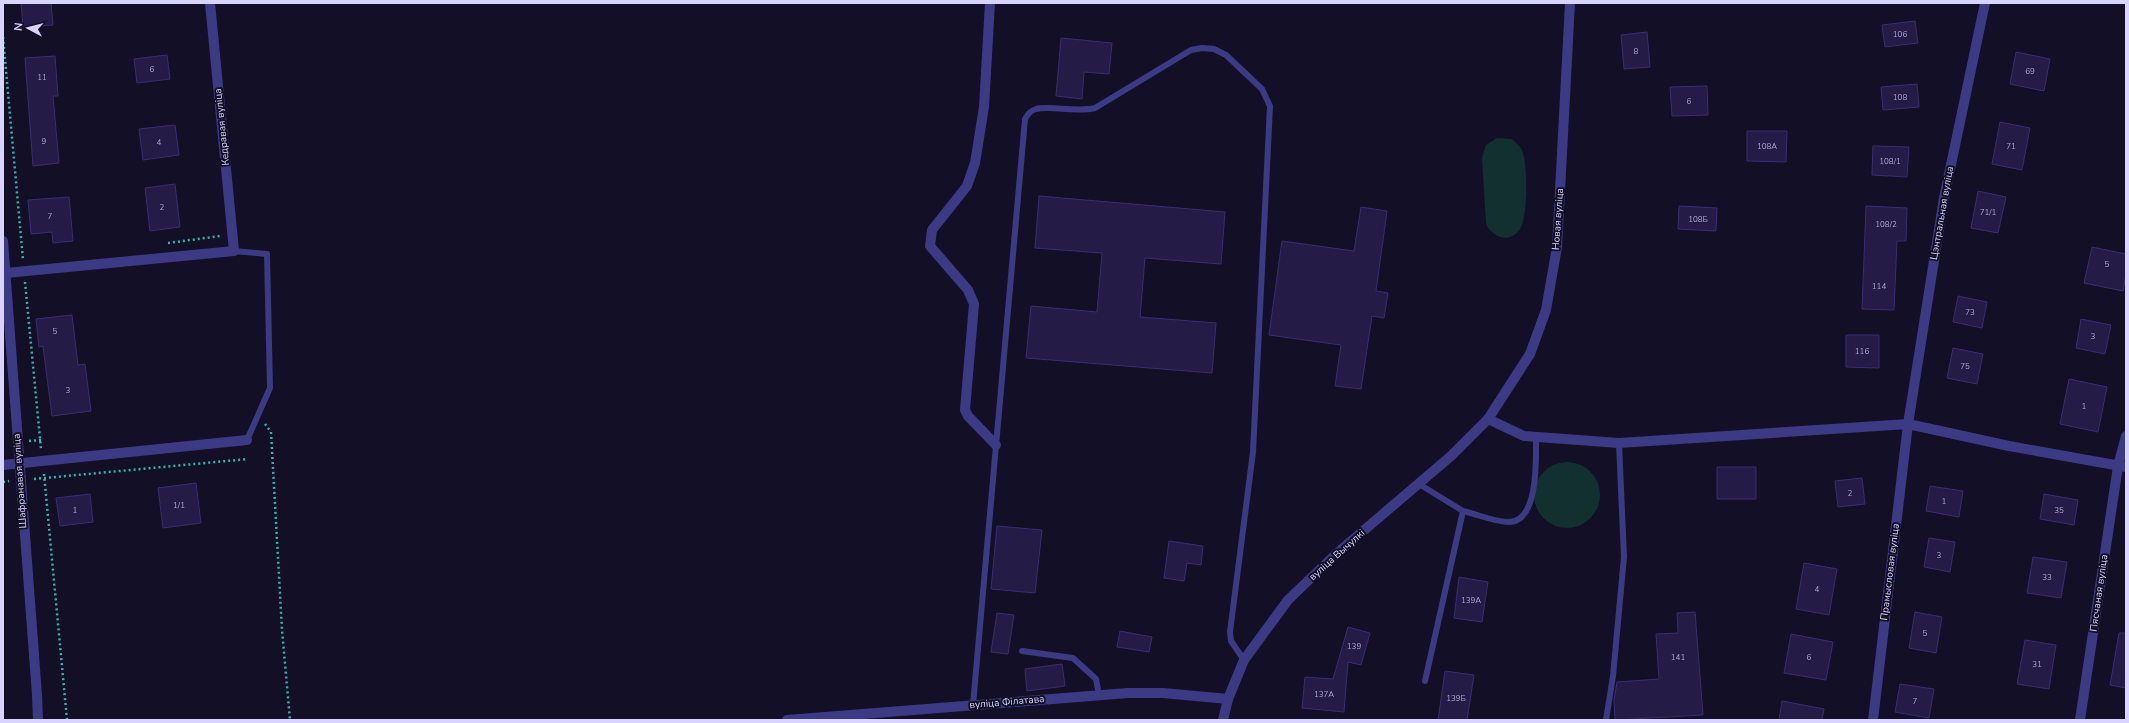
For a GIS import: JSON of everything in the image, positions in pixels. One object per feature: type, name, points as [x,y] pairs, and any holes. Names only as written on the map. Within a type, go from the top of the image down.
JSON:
[{"type":"street","name":"Кедравая вуліца","points":[[210,3],[234,251]]},
{"type":"street","points":[[990,3],[984,107],[975,163],[967,186],[932,230],[930,246],[968,290],[974,304],[965,410],[968,416],[996,445]]},
{"type":"street","name":"Новая вуліца","points":[[1488,419],[1530,354],[1546,310],[1557,247],[1570,3]]},
{"type":"street","name":"Цэнтральная вуліца","points":[[1908,424],[1944,198],[1985,3]]},
{"type":"street","name":"Шафранавая вуліца","points":[[3,241],[38,720]]},
{"type":"street","points":[[6,273],[234,251]]},
{"type":"street","points":[[1488,419],[1524,436],[1619,443],[1908,424],[2009,446],[2122,467]]},
{"type":"street","name":"вуліца Вычулкі","points":[[1223,720],[1228,699],[1244,660],[1288,600],[1335,556],[1452,456],[1488,419]]},
{"type":"street","name":"Прамысловая вуліца","points":[[1872,720],[1908,424]]},
{"type":"street","name":"Пясчаная вуліца","points":[[2080,720],[2126,436]]},
{"type":"street","points":[[3,465],[247,440]]},
{"type":"street","name":"вуліца Філатава","points":[[787,720],[1099,695],[1162,693],[1228,699]]},
{"type":"lane","points":[[974,705],[1024,119],[1028,112],[1037,109],[1084,111],[1095,108],[1191,50],[1202,48],[1214,49],[1226,55],[1262,89],[1270,106],[1253,452],[1230,632],[1231,641],[1244,660]]},
{"type":"lane","points":[[234,251],[267,254],[270,388],[247,440]]},
{"type":"lane","points":[[1420,484],[1463,511],[1509,522],[1518,520],[1527,509],[1532,498],[1535,477],[1536,437]]},
{"type":"lane","points":[[1606,720],[1613,676],[1624,557],[1619,443]]},
{"type":"lane","points":[[1425,681],[1463,511]]},
{"type":"lane","points":[[1022,651],[1067,655],[1096,679],[1099,695]]},
{"type":"path","points":[[3,36],[66,720]]},
{"type":"path","points":[[259,413],[271,432],[282,630],[290,720]]},
{"type":"path","points":[[3,482],[248,459]]},
{"type":"green space","points":[[1497,138],[1512,139],[1517,144],[1522,150],[1525,166],[1526,202],[1523,223],[1516,234],[1507,238],[1497,236],[1486,224],[1482,158],[1486,145]]},
{"type":"green space","points":[[1567,462],[1579,465],[1590,472],[1597,483],[1600,495],[1597,507],[1590,518],[1579,525],[1567,528],[1555,525],[1544,518],[1537,507],[1534,495],[1537,483],[1544,472],[1555,465]]},
{"type":"building","points":[[21,3],[51,3],[53,25],[23,27]]},
{"type":"building","points":[[1915,21],[1918,43],[1885,47],[1882,25]]},
{"type":"building","points":[[1647,32],[1650,67],[1624,69],[1621,35]]},
{"type":"building","points":[[1061,38],[1112,43],[1109,74],[1084,72],[1082,99],[1056,96]]},
{"type":"building","points":[[2016,52],[2050,59],[2044,91],[2010,84]]},
{"type":"building","points":[[167,55],[170,79],[137,83],[134,59]]},
{"type":"building","points":[[55,56],[58,96],[53,96],[59,163],[33,166],[25,58]]},
{"type":"building","points":[[1917,84],[1919,107],[1883,110],[1881,87]]},
{"type":"building","points":[[1707,86],[1708,115],[1672,116],[1670,87]]},
{"type":"building","points":[[2000,122],[2030,128],[2022,170],[1992,164]]},
{"type":"building","points":[[175,125],[179,155],[143,160],[139,129]]},
{"type":"building","points":[[1747,131],[1787,131],[1786,162],[1747,161]]},
{"type":"building","points":[[1873,146],[1909,147],[1907,177],[1872,175]]},
{"type":"building","points":[[175,184],[180,227],[150,231],[145,188]]},
{"type":"building","points":[[1978,191],[2006,197],[1998,233],[1971,228]]},
{"type":"building","points":[[1039,196],[1225,212],[1221,264],[1145,258],[1140,317],[1216,323],[1212,373],[1026,358],[1031,306],[1097,312],[1102,253],[1035,248]]},
{"type":"building","points":[[69,197],[73,241],[53,243],[52,232],[31,234],[28,200]]},
{"type":"building","points":[[1679,206],[1717,208],[1716,231],[1678,229]]},
{"type":"building","points":[[1866,206],[1907,208],[1906,241],[1897,241],[1894,310],[1862,309]]},
{"type":"building","points":[[1361,207],[1387,211],[1376,291],[1388,293],[1384,318],[1372,316],[1361,389],[1335,386],[1341,345],[1269,335],[1282,241],[1354,251]]},
{"type":"building","points":[[2092,247],[2126,254],[2126,274],[2123,291],[2084,283]]},
{"type":"building","points":[[1958,296],[1987,302],[1982,328],[1953,322]]},
{"type":"building","points":[[72,315],[78,365],[85,364],[91,411],[52,416],[43,346],[39,347],[36,319]]},
{"type":"building","points":[[2081,319],[2111,325],[2105,354],[2076,348]]},
{"type":"building","points":[[1846,335],[1879,335],[1879,368],[1846,367]]},
{"type":"building","points":[[1953,348],[1983,354],[1977,384],[1947,378]]},
{"type":"building","points":[[2069,379],[2107,387],[2098,432],[2060,424]]},
{"type":"building","points":[[1717,467],[1756,467],[1756,499],[1717,499]]},
{"type":"building","points":[[1862,478],[1865,504],[1838,507],[1835,481]]},
{"type":"building","points":[[196,483],[201,523],[163,528],[158,488]]},
{"type":"building","points":[[1930,486],[1963,491],[1959,517],[1926,511]]},
{"type":"building","points":[[90,494],[93,522],[60,526],[56,498]]},
{"type":"building","points":[[2044,494],[2078,500],[2074,525],[2040,519]]},
{"type":"building","points":[[997,526],[1042,530],[1035,593],[991,589]]},
{"type":"building","points":[[1929,538],[1955,542],[1950,572],[1924,567]]},
{"type":"building","points":[[1169,541],[1203,546],[1201,565],[1187,563],[1184,581],[1164,578]]},
{"type":"building","points":[[2033,557],[2067,562],[2061,598],[2027,593]]},
{"type":"building","points":[[1804,563],[1837,569],[1829,615],[1796,609]]},
{"type":"building","points":[[1459,577],[1488,582],[1482,622],[1454,618]]},
{"type":"building","points":[[1695,612],[1703,715],[1615,720],[1614,700],[1617,682],[1659,679],[1656,634],[1678,633],[1677,613]]},
{"type":"building","points":[[1915,612],[1942,617],[1936,653],[1909,648]]},
{"type":"building","points":[[997,613],[1014,615],[1008,654],[991,652]]},
{"type":"building","points":[[1348,627],[1370,633],[1361,665],[1348,662],[1344,712],[1302,708],[1305,677],[1333,679]]},
{"type":"building","points":[[1120,631],[1152,637],[1149,652],[1117,647]]},
{"type":"building","points":[[2119,633],[2126,633],[2126,688],[2110,685]]},
{"type":"building","points":[[1791,634],[1833,642],[1826,680],[1784,673]]},
{"type":"building","points":[[2025,640],[2056,645],[2049,689],[2017,684]]},
{"type":"building","points":[[1062,664],[1065,686],[1027,691],[1025,669]]},
{"type":"building","points":[[1445,671],[1474,675],[1467,720],[1438,720]]},
{"type":"building","points":[[1900,684],[1934,689],[1929,718],[1895,712]]},
{"type":"building","points":[[1782,701],[1824,709],[1822,720],[1779,720]]}]
